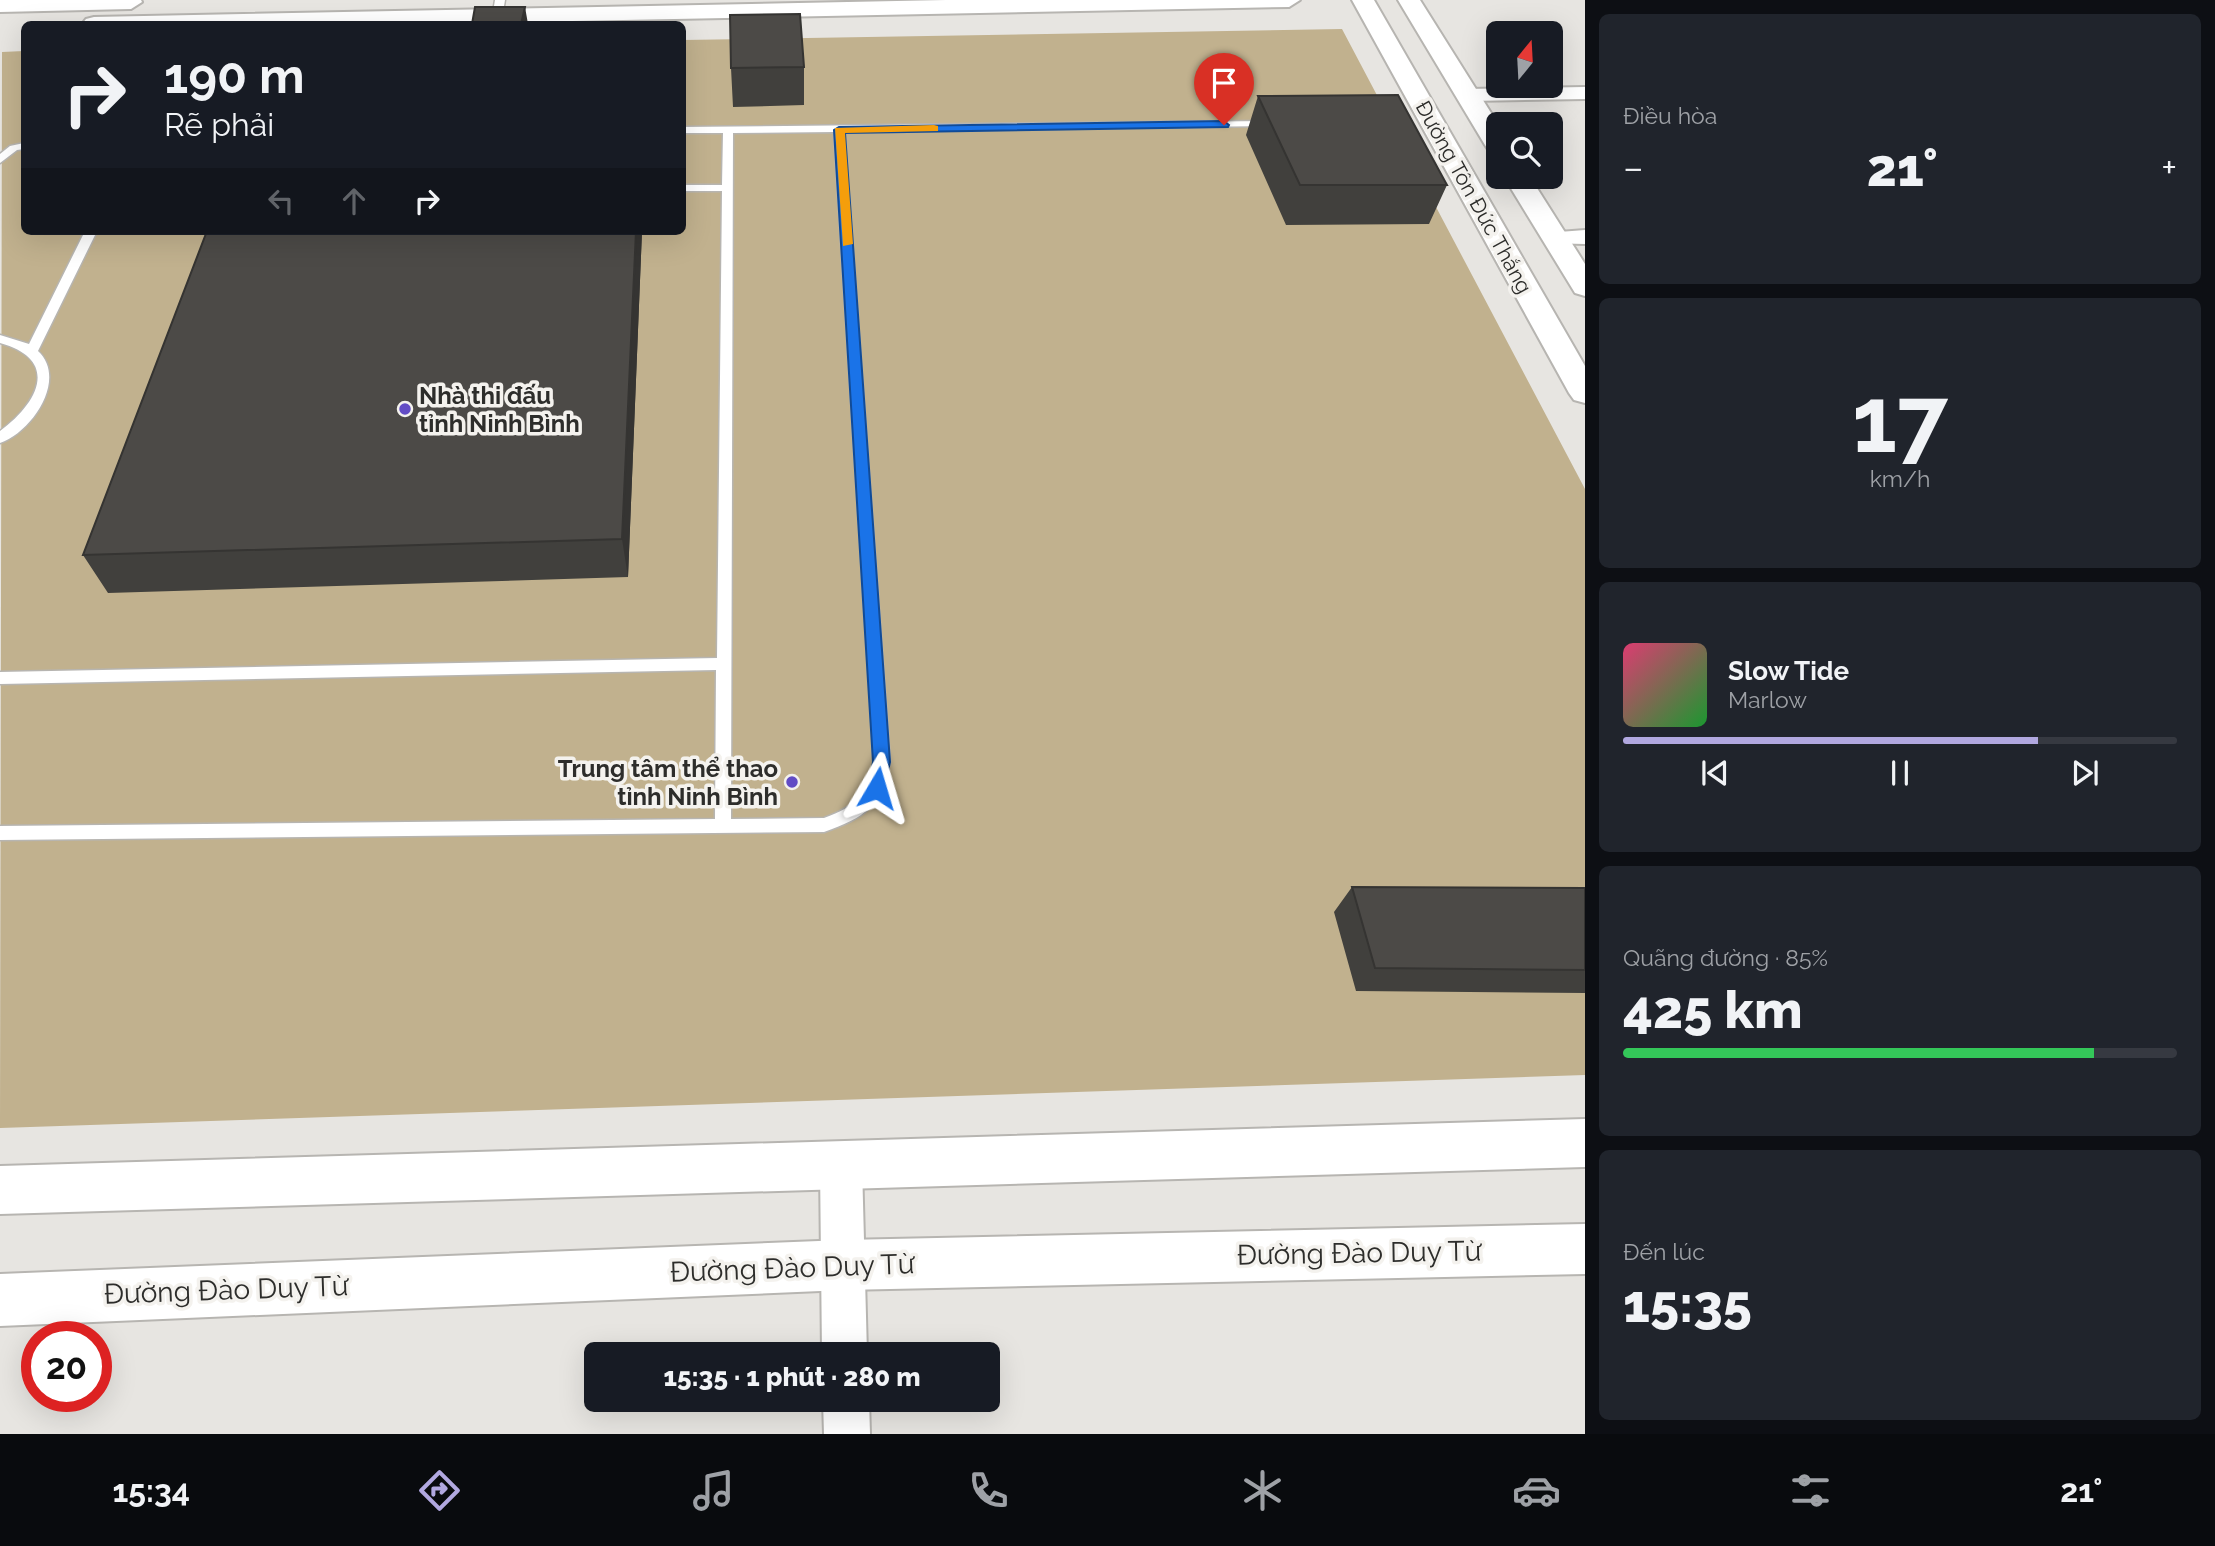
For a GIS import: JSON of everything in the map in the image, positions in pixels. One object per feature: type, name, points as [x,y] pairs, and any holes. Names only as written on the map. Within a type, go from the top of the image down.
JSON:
[{"type":"street","points":[[0,5],[220,0]]},
{"type":"street","points":[[175,21],[499,9],[1289,0]]},
{"type":"street","name":"Đường Tôn Đức Thắng","points":[[1363,0],[1585,393]]},
{"type":"street","name":"Đường Tôn Đức Thắng","points":[[1409,0],[1486,126]]},
{"type":"street","points":[[0,26],[21,26]]},
{"type":"street","points":[[1467,95],[1585,93]]},
{"type":"street","name":"Đường Tôn Đức Thắng","points":[[1524,189],[1585,287]]},
{"type":"street","points":[[1555,238],[1585,237]]},
{"type":"street","points":[[0,1190],[1585,1143]]},
{"type":"street","points":[[841,1164],[845,1342]]},
{"type":"street","name":"Đường Đào Duy Từ","points":[[0,1300],[844,1265],[1585,1248]]},
{"type":"street","points":[[846,1412],[846,1434]]},
{"type":"lane","points":[[686,131],[1279,124]]},
{"type":"lane","points":[[723,826],[728,130]]},
{"type":"lane","points":[[0,833],[824,825],[857,813],[877,788],[882,762],[839,130]]},
{"type":"lane","points":[[0,160],[14,148],[21,147]]},
{"type":"lane","points":[[686,188],[727,188]]},
{"type":"lane","points":[[32,351],[89,235]]},
{"type":"lane","points":[[0,339],[32,351],[44,366],[45,386],[35,408],[0,438]]},
{"type":"lane","points":[[0,678],[724,664]]},
{"type":"shaded area","name":"Trung tâm thể thao tỉnh Ninh Bình","points":[[1342,29],[1585,489],[1585,1075],[0,1128],[2,52],[21,51],[21,235],[686,235],[686,40]]},
{"type":"building","points":[[475,7],[525,7],[522,21],[473,21]]},
{"type":"building","points":[[800,14],[804,67],[731,68],[730,15]]},
{"type":"building","points":[[1398,95],[1447,185],[1300,185],[1258,96]]},
{"type":"building","name":"Nhà thi đấu tỉnh Ninh Bình","points":[[205,235],[636,235],[622,539],[83,555]]},
{"type":"building","points":[[1352,887],[1585,888],[1585,970],[1375,968]]},
{"type":"slow traffic","points":[[847,244],[839,130],[934,129]]},
{"type":"place","name":"Nhà thi đấu tỉnh Ninh Bình","points":[[405,409]]},
{"type":"place","name":"Trung tâm thể thao tỉnh Ninh Bình","points":[[792,782]]},
{"type":"route","points":[[877,788],[882,762],[839,130],[1224,125]]}]
